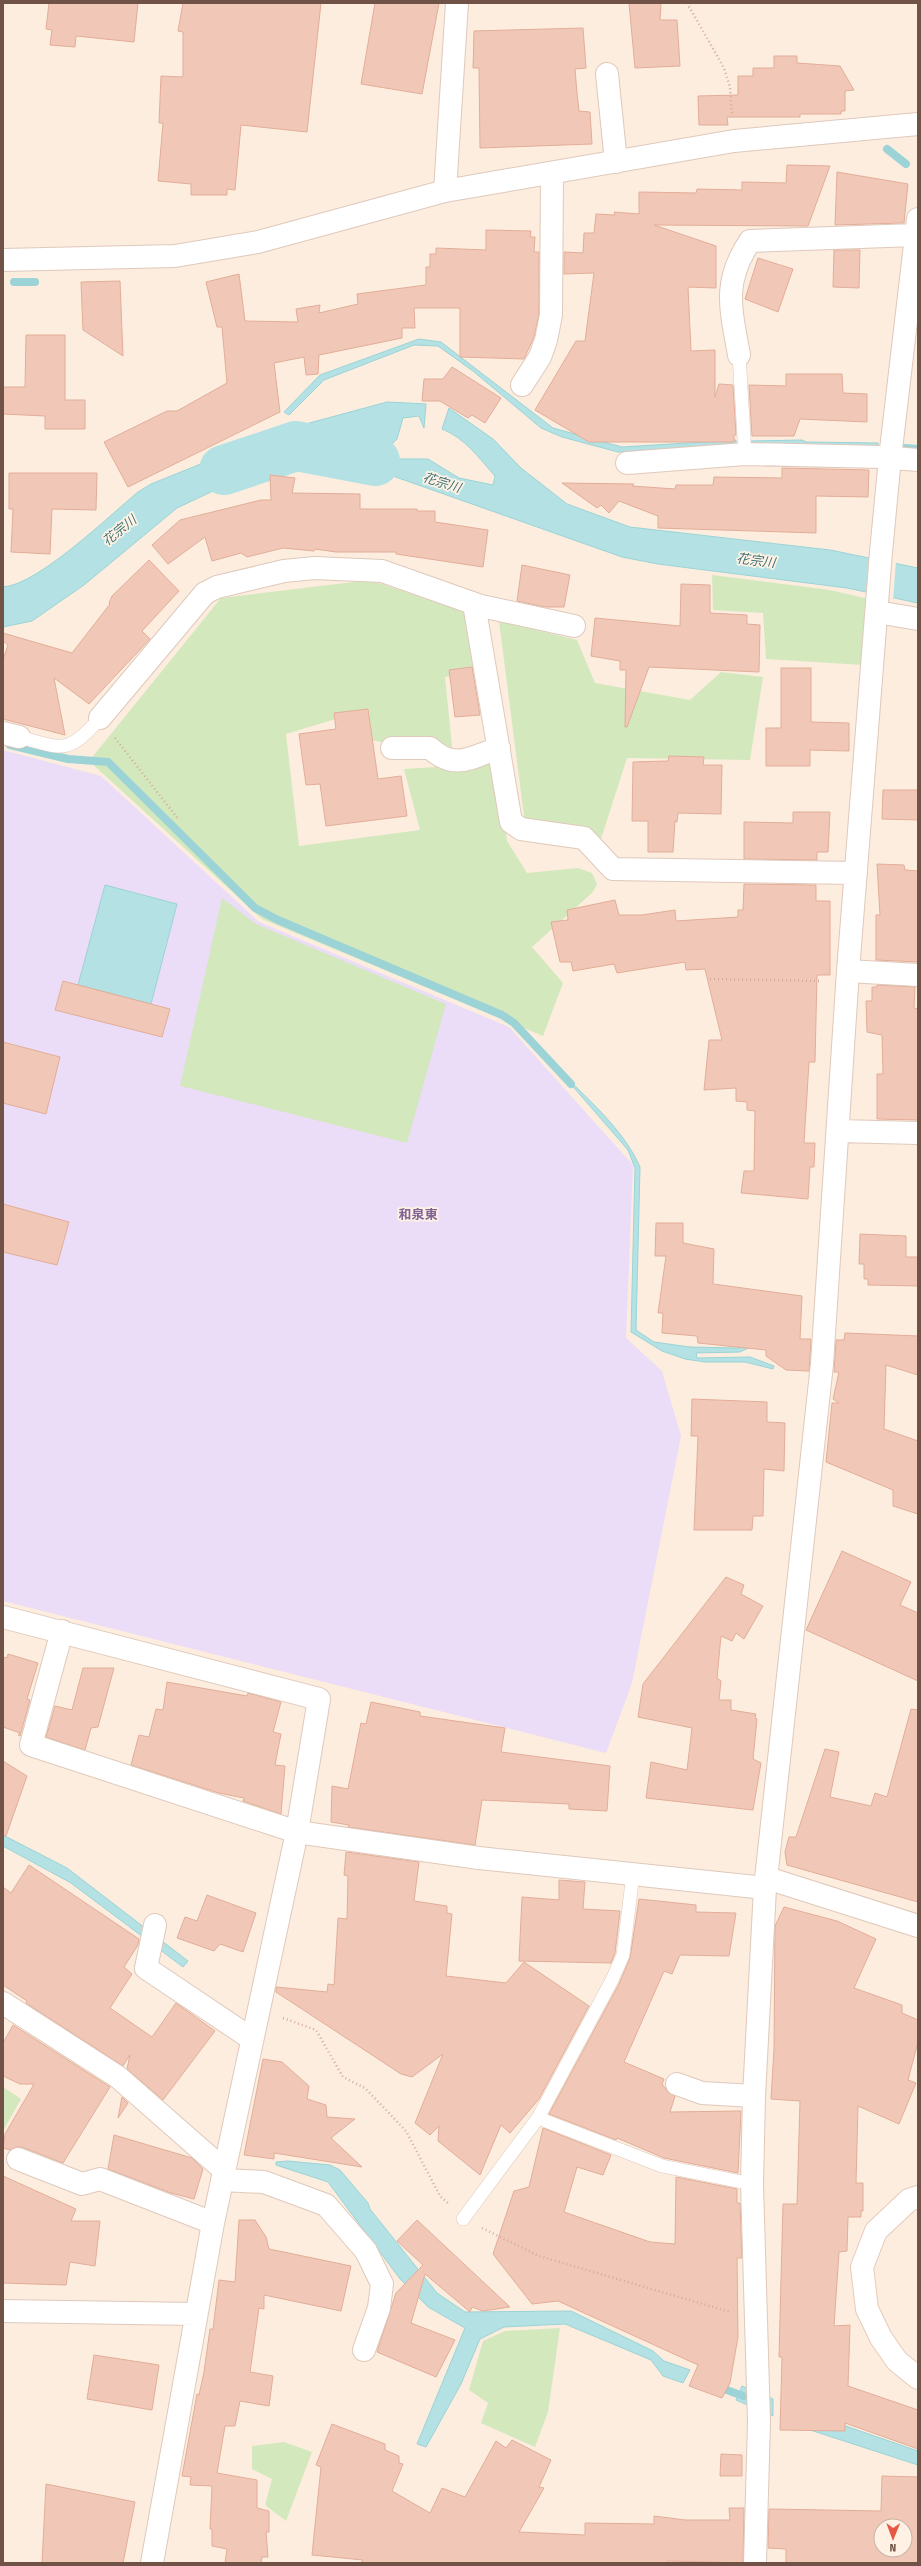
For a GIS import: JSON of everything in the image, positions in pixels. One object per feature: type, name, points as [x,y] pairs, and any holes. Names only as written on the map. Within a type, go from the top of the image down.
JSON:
[{"type":"street","points":[[445,191],[457,3]]},
{"type":"street","points":[[607,74],[616,162]]},
{"type":"street","points":[[3,260],[175,256],[258,242],[445,191],[734,141],[918,124]]},
{"type":"street","points":[[522,385],[540,357],[546,340],[551,315],[552,172]]},
{"type":"street","points":[[739,355],[729,299],[737,261],[750,241],[917,227],[890,458],[881,552],[848,976],[839,1131],[822,1364],[766,1883],[754,2096],[752,2184],[759,2422],[755,2563]]},
{"type":"street","points":[[626,463],[745,454],[918,460]]},
{"type":"street","points":[[100,718],[205,593],[217,586],[284,571],[315,568],[382,571],[474,604],[574,626]]},
{"type":"street","points":[[474,604],[511,822],[521,829],[584,838],[613,869],[856,873]]},
{"type":"street","points":[[877,608],[918,619]]},
{"type":"street","points":[[392,748],[430,748],[442,759],[460,761],[499,748]]},
{"type":"street","points":[[848,976],[918,975]]},
{"type":"street","points":[[839,1131],[918,1132]]},
{"type":"street","points":[[3,1617],[62,1631],[319,1699],[297,1832],[223,2175],[195,2314],[152,2563]]},
{"type":"street","points":[[62,1631],[31,1745],[297,1832],[479,1858],[633,1874],[766,1883],[918,1926]]},
{"type":"street","points":[[155,1925],[146,1968],[252,2039]]},
{"type":"street","points":[[3,2003],[118,2077],[223,2175],[264,2182],[326,2205],[366,2251],[382,2284],[379,2308],[364,2350]]},
{"type":"street","points":[[677,2084],[702,2092],[754,2096]]},
{"type":"street","points":[[18,2159],[82,2184],[100,2179],[213,2223]]},
{"type":"street","points":[[918,2197],[909,2200],[876,2231],[862,2267],[866,2309],[881,2338],[897,2361],[918,2378]]},
{"type":"street","points":[[3,2311],[195,2314]]},
{"type":"lane","points":[[739,355],[745,454]]},
{"type":"lane","points":[[11,735],[59,748],[72,745],[100,718]]},
{"type":"lane","points":[[463,2219],[538,2118],[612,1980],[623,1955],[633,1874]]},
{"type":"lane","points":[[538,2118],[662,2166],[752,2184]]},
{"type":"path","points":[[687,3],[724,68],[730,87],[734,141]]},
{"type":"path","points":[[100,718],[178,820]]},
{"type":"path","points":[[710,979],[848,976]]},
{"type":"shaded area","points":[[3,750],[101,776],[259,922],[509,1027],[633,1165],[626,1338],[662,1371],[681,1436],[632,1683],[606,1753],[3,1601]]},
{"type":"green space","points":[[712,575],[830,590],[869,599],[863,665],[766,659],[763,613],[713,610]]},
{"type":"green space","points":[[370,580],[467,613],[480,669],[445,677],[453,756],[371,740],[369,709],[286,734],[299,846],[420,830],[404,769],[497,763],[507,841],[527,873],[578,868],[592,873],[597,884],[593,892],[532,947],[563,983],[543,1036],[262,919],[89,761],[221,598]]},
{"type":"green space","points":[[499,621],[577,640],[595,683],[690,700],[721,672],[763,677],[750,760],[627,758],[601,839],[525,824]]},
{"type":"green space","points":[[222,898],[256,924],[446,1004],[407,1143],[180,1086]]},
{"type":"green space","points":[[3,2087],[21,2099],[3,2131]]},
{"type":"green space","points":[[560,2328],[548,2412],[535,2447],[481,2423],[488,2403],[469,2390],[483,2341],[505,2331]]},
{"type":"green space","points":[[284,2442],[312,2452],[286,2521],[265,2505],[272,2479],[252,2469],[252,2446]]},
{"type":"water","points":[[419,339],[441,342],[553,428],[622,447],[736,440],[736,446],[618,452],[562,437],[541,428],[473,371],[438,346],[414,345],[324,380],[289,415],[284,412],[320,375]]},
{"type":"water","points":[[387,402],[426,404],[424,428],[419,416],[403,418],[397,439],[383,453],[390,459],[428,459],[459,478],[493,485],[495,476],[477,456],[465,443],[442,429],[449,408],[493,439],[521,468],[567,504],[630,527],[830,550],[918,568],[918,603],[847,588],[658,564],[622,557],[390,475],[310,461],[302,425]]},
{"type":"water","points":[[285,430],[294,462],[230,483],[177,508],[84,585],[32,621],[3,627],[3,587],[18,583],[35,575],[54,562],[92,532],[138,492],[151,484]]},
{"type":"water","points":[[802,440],[806,442],[878,443],[877,450],[750,446],[750,441]]},
{"type":"water","points":[[105,885],[177,904],[151,1004],[78,985]]},
{"type":"water","points":[[556,1067],[614,1126],[633,1153],[640,1167],[636,1330],[654,1342],[690,1347],[738,1348],[785,1324],[789,1328],[740,1352],[696,1353],[697,1358],[750,1357],[774,1366],[773,1369],[745,1362],[705,1362],[685,1359],[662,1351],[631,1332],[635,1168],[628,1150]]},
{"type":"water","points":[[3,1835],[67,1868],[188,1961],[183,1967],[71,1883],[3,1846]]},
{"type":"water","points":[[288,2161],[330,2165],[340,2170],[368,2203],[370,2209],[437,2293],[465,2312],[571,2311],[653,2351],[664,2361],[690,2370],[683,2383],[663,2376],[651,2360],[565,2324],[504,2327],[480,2339],[461,2384],[426,2447],[417,2444],[465,2328],[428,2307],[400,2279],[328,2182],[276,2165],[276,2162]]},
{"type":"water","points":[[742,2386],[773,2399],[773,2416],[736,2400]]},
{"type":"water","points":[[805,2412],[918,2451],[918,2465],[804,2428]]},
{"type":"pier","points":[[870,556],[896,561],[893,600],[866,594]]},
{"type":"building","points":[[49,3],[138,3],[134,42],[76,36],[75,47],[50,45],[52,30],[46,29]]},
{"type":"building","points":[[183,3],[321,3],[307,132],[241,125],[235,190],[227,189],[227,195],[191,195],[191,184],[158,181],[163,123],[159,123],[161,76],[183,77],[183,32],[178,31]]},
{"type":"building","points":[[375,3],[439,3],[422,94],[361,84]]},
{"type":"building","points":[[629,3],[661,3],[660,20],[677,20],[680,66],[635,68]]},
{"type":"building","points":[[583,28],[586,68],[575,69],[579,111],[590,112],[592,144],[480,148],[479,68],[473,68],[474,31]]},
{"type":"building","points":[[774,56],[797,56],[797,63],[840,66],[854,90],[845,91],[845,111],[841,111],[841,114],[800,114],[800,117],[727,117],[728,125],[699,125],[698,96],[738,95],[738,76],[753,76],[753,68],[774,68]]},
{"type":"building","points":[[787,165],[830,166],[808,226],[654,225],[716,246],[716,288],[688,287],[691,351],[715,350],[715,397],[719,384],[733,385],[736,435],[734,435],[734,442],[589,442],[535,410],[576,341],[585,341],[594,273],[564,274],[564,252],[583,253],[584,233],[594,233],[596,214],[615,215],[614,212],[639,214],[639,192],[696,193],[697,189],[742,190],[742,182],[786,183]]},
{"type":"building","points":[[837,172],[908,184],[904,223],[835,225]]},
{"type":"building","points":[[486,230],[531,231],[530,237],[535,237],[534,252],[539,252],[539,314],[534,337],[524,359],[460,357],[460,308],[414,308],[415,328],[402,328],[402,338],[319,355],[318,374],[306,375],[304,357],[274,363],[280,412],[128,487],[104,442],[167,411],[177,411],[227,383],[222,327],[217,327],[206,282],[239,274],[245,321],[298,322],[296,309],[320,305],[319,313],[358,304],[357,294],[426,285],[426,267],[430,267],[430,254],[436,254],[436,248],[486,250]]},
{"type":"building","points":[[834,250],[860,250],[859,288],[833,287]]},
{"type":"building","points":[[758,258],[793,269],[778,312],[745,299]]},
{"type":"building","points":[[120,281],[123,356],[83,330],[81,282]]},
{"type":"building","points":[[26,335],[65,335],[65,400],[85,400],[85,429],[45,429],[45,416],[3,414],[3,387],[25,387]]},
{"type":"building","points":[[452,367],[501,398],[485,423],[472,415],[468,418],[440,401],[422,401],[424,379],[443,379]]},
{"type":"building","points":[[786,374],[842,374],[843,393],[867,394],[867,422],[800,419],[794,436],[752,436],[749,385],[786,386]]},
{"type":"building","points":[[782,468],[869,470],[868,497],[816,496],[816,533],[658,528],[658,516],[619,501],[609,513],[601,505],[597,508],[562,483],[634,484],[632,486],[675,489],[676,485],[713,485],[714,477],[782,478]]},
{"type":"building","points":[[9,473],[97,473],[96,510],[52,509],[50,554],[11,552],[13,509],[9,509]]},
{"type":"building","points":[[270,475],[295,478],[292,493],[360,494],[360,509],[417,509],[417,511],[435,511],[435,522],[488,530],[483,567],[396,554],[396,552],[336,552],[315,549],[314,551],[283,548],[247,557],[241,553],[212,561],[205,537],[168,564],[152,545],[180,520],[261,500],[271,500]]},
{"type":"building","points":[[149,560],[179,591],[142,631],[150,639],[89,704],[54,678],[65,735],[3,719],[3,660],[8,645],[3,641],[3,633],[72,653],[110,604],[109,603],[112,596]]},
{"type":"building","points":[[522,565],[570,575],[564,607],[545,607],[517,601]]},
{"type":"building","points":[[681,584],[710,585],[710,613],[747,615],[747,624],[760,625],[759,672],[649,667],[627,727],[625,727],[626,670],[620,670],[620,661],[591,656],[595,618],[680,626]]},
{"type":"building","points":[[472,667],[480,715],[455,717],[449,670]]},
{"type":"building","points":[[781,668],[811,668],[811,722],[849,723],[849,751],[810,750],[810,766],[766,766],[766,728],[781,728]]},
{"type":"building","points":[[368,709],[378,779],[401,776],[407,816],[326,826],[320,784],[306,785],[299,734],[336,729],[334,713]]},
{"type":"building","points":[[669,756],[704,757],[703,765],[722,765],[721,814],[678,813],[677,822],[675,821],[673,852],[648,852],[648,821],[632,821],[633,762],[668,761]]},
{"type":"building","points":[[883,790],[918,790],[918,820],[882,819]]},
{"type":"building","points":[[793,812],[830,812],[828,852],[817,852],[817,860],[744,859],[744,822],[793,823]]},
{"type":"building","points":[[877,864],[904,865],[905,870],[918,871],[918,962],[876,960],[876,915],[880,915]]},
{"type":"building","points":[[744,884],[816,885],[816,901],[830,901],[830,975],[817,975],[815,1062],[809,1062],[804,1143],[815,1143],[814,1167],[810,1167],[808,1199],[741,1193],[744,1171],[754,1171],[755,1111],[747,1110],[747,1102],[736,1101],[736,1088],[704,1090],[709,1040],[722,1040],[705,969],[686,970],[685,962],[617,973],[614,964],[573,971],[571,962],[560,962],[551,922],[568,920],[567,910],[615,900],[619,915],[642,915],[675,910],[676,921],[738,917],[738,910],[743,910]]},
{"type":"building","points":[[63,981],[170,1009],[162,1037],[55,1010]]},
{"type":"building","points":[[877,985],[915,987],[914,1008],[918,1009],[918,1120],[877,1119],[877,1074],[883,1074],[882,1035],[867,1032],[866,1001],[872,1001],[872,987],[877,987]]},
{"type":"building","points":[[3,1042],[60,1057],[46,1114],[3,1103]]},
{"type":"building","points":[[3,1204],[69,1222],[57,1265],[3,1252]]},
{"type":"building","points":[[656,1223],[683,1223],[683,1243],[714,1249],[713,1284],[802,1296],[800,1339],[811,1339],[809,1371],[786,1370],[766,1356],[766,1350],[698,1343],[697,1336],[662,1333],[663,1313],[658,1313],[666,1256],[655,1256]]},
{"type":"building","points":[[860,1234],[906,1236],[906,1257],[918,1257],[918,1286],[868,1285],[868,1279],[864,1279],[864,1264],[859,1264]]},
{"type":"building","points":[[845,1333],[918,1336],[918,1375],[886,1365],[884,1429],[918,1441],[918,1514],[893,1506],[893,1490],[826,1462],[832,1403],[839,1403],[833,1399],[839,1372],[834,1372],[836,1340],[844,1340]]},
{"type":"building","points":[[692,1399],[767,1402],[767,1422],[785,1423],[784,1471],[764,1469],[763,1516],[753,1516],[752,1530],[694,1530],[698,1436],[691,1436]]},
{"type":"building","points":[[842,1551],[911,1582],[900,1605],[918,1613],[918,1681],[806,1630]]},
{"type":"building","points":[[726,1577],[744,1585],[741,1594],[763,1606],[744,1639],[736,1633],[732,1641],[721,1636],[717,1678],[721,1681],[719,1700],[731,1700],[731,1710],[756,1714],[755,1718],[757,1719],[753,1759],[761,1763],[753,1810],[646,1798],[651,1762],[687,1770],[692,1728],[638,1717],[643,1684]]},
{"type":"building","points":[[8,1654],[38,1663],[27,1699],[30,1700],[20,1736],[18,1735],[20,1733],[3,1727],[3,1657],[7,1658]]},
{"type":"building","points":[[83,1668],[114,1668],[98,1727],[91,1728],[85,1750],[46,1737],[55,1706],[72,1710]]},
{"type":"building","points":[[167,1682],[247,1696],[248,1693],[281,1702],[273,1732],[281,1734],[275,1765],[285,1766],[281,1814],[243,1801],[244,1798],[219,1793],[131,1765],[139,1735],[149,1737],[156,1709],[163,1710]]},
{"type":"building","points":[[371,1702],[420,1712],[420,1716],[505,1728],[501,1752],[610,1766],[607,1811],[569,1809],[569,1804],[482,1800],[475,1845],[348,1827],[349,1825],[331,1822],[332,1786],[348,1789],[361,1723],[366,1724]]},
{"type":"building","points":[[911,1709],[918,1710],[918,1902],[787,1865],[785,1852],[789,1837],[796,1837],[825,1749],[839,1752],[830,1797],[871,1806],[875,1793],[887,1797]]},
{"type":"building","points":[[3,1761],[27,1776],[6,1836],[3,1835]]},
{"type":"building","points":[[346,1852],[419,1862],[414,1901],[447,1906],[447,1913],[452,1914],[446,1976],[506,1983],[524,1962],[589,2006],[539,2099],[510,2133],[501,2125],[480,2175],[438,2141],[439,2126],[430,2135],[415,2123],[443,2054],[412,2077],[401,2074],[276,1992],[276,1987],[327,1992],[328,1984],[334,1985],[338,1918],[347,1919],[348,1876],[344,1875]]},
{"type":"building","points":[[29,1865],[139,1939],[138,1945],[124,1967],[132,1974],[110,2008],[152,2037],[176,2003],[215,2031],[163,2100],[127,2069],[130,2055],[123,2066],[26,2003],[27,2001],[3,1985],[3,1887],[11,1893]]},
{"type":"building","points":[[559,1880],[585,1882],[583,1909],[620,1911],[615,1953],[611,1963],[519,1961],[522,1897],[559,1900]]},
{"type":"building","points":[[207,1895],[256,1913],[243,1952],[220,1944],[214,1951],[177,1938],[185,1917],[197,1921]]},
{"type":"building","points":[[639,1899],[696,1905],[696,1912],[736,1913],[729,1956],[680,1955],[672,1974],[664,1971],[624,2062],[664,2079],[662,2084],[668,2092],[675,2096],[670,2112],[741,2111],[738,2173],[664,2158],[617,2138],[616,2140],[549,2114],[619,1984],[630,1958]]},
{"type":"building","points":[[784,1907],[837,1921],[876,1939],[854,1988],[902,2005],[902,2013],[918,2020],[918,2042],[908,2080],[916,2083],[899,2124],[858,2106],[856,2183],[863,2183],[863,2211],[861,2211],[861,2217],[848,2217],[847,2251],[839,2252],[834,2326],[850,2325],[848,2386],[918,2410],[918,2449],[845,2423],[845,2431],[780,2430],[782,2357],[779,2357],[783,2204],[797,2204],[800,2101],[771,2099],[774,2049],[775,1926]]},
{"type":"building","points":[[13,2025],[110,2087],[63,2163],[22,2147],[16,2147],[10,2150],[3,2148],[5,2134],[34,2084],[20,2084],[3,2076],[3,2043]]},
{"type":"building","points":[[263,2059],[282,2062],[309,2086],[307,2099],[326,2105],[327,2117],[355,2119],[331,2138],[362,2167],[274,2153],[274,2159],[244,2155]]},
{"type":"building","points":[[122,2097],[128,2103],[118,2118]]},
{"type":"building","points":[[543,2128],[611,2155],[603,2175],[577,2167],[564,2212],[650,2242],[675,2244],[676,2177],[737,2189],[737,2203],[740,2203],[742,2258],[737,2258],[738,2337],[730,2383],[722,2398],[689,2386],[698,2365],[558,2301],[532,2304],[493,2254],[514,2191],[529,2187]]},
{"type":"building","points":[[114,2135],[192,2158],[203,2169],[194,2199],[171,2193],[108,2169]]},
{"type":"building","points":[[3,2176],[76,2209],[71,2221],[100,2221],[95,2266],[70,2262],[66,2285],[3,2283]]},
{"type":"building","points":[[239,2220],[255,2220],[266,2237],[269,2249],[351,2266],[341,2311],[264,2295],[264,2309],[259,2308],[250,2372],[273,2376],[269,2406],[240,2401],[235,2426],[225,2426],[217,2473],[257,2480],[257,2508],[269,2511],[269,2532],[266,2532],[268,2557],[262,2557],[261,2563],[225,2563],[227,2549],[212,2546],[212,2529],[210,2529],[212,2486],[190,2485],[191,2477],[182,2476],[197,2394],[199,2395],[204,2372],[210,2329],[213,2329],[219,2280],[235,2282]]},
{"type":"building","points":[[417,2220],[510,2307],[483,2311],[472,2307],[470,2312],[425,2274],[411,2323],[455,2340],[436,2377],[377,2352],[396,2293],[423,2265],[397,2241]]},
{"type":"building","points":[[94,2355],[159,2365],[152,2410],[87,2399]]},
{"type":"building","points":[[332,2424],[385,2444],[385,2450],[399,2456],[399,2463],[403,2464],[392,2491],[430,2513],[442,2488],[465,2497],[496,2441],[506,2448],[512,2440],[551,2460],[539,2487],[544,2488],[519,2532],[585,2535],[585,2523],[654,2524],[654,2516],[685,2520],[730,2520],[729,2508],[744,2508],[743,2563],[668,2561],[668,2563],[361,2563],[363,2560],[312,2555],[321,2467],[316,2465]]},
{"type":"building","points":[[721,2454],[742,2455],[742,2476],[720,2476]]},
{"type":"building","points":[[882,2476],[918,2477],[918,2563],[786,2563],[786,2549],[768,2548],[769,2509],[881,2511]]},
{"type":"building","points":[[46,2484],[135,2502],[123,2563],[42,2563]]},
{"type":"waterway","points":[[887,149],[906,164]]},
{"type":"waterway","points":[[14,282],[35,282]]},
{"type":"waterway","name":"花宗川","points":[[224,470],[296,446],[375,461]]},
{"type":"waterway","points":[[904,448],[918,449]]},
{"type":"waterway","points":[[10,745],[68,759],[108,762],[255,908],[278,920],[502,1015],[514,1023],[571,1084]]},
{"type":"waterway","points":[[716,2386],[743,2396]]},
{"type":"district","name":"和泉東","points":[[418,1214]]}]
